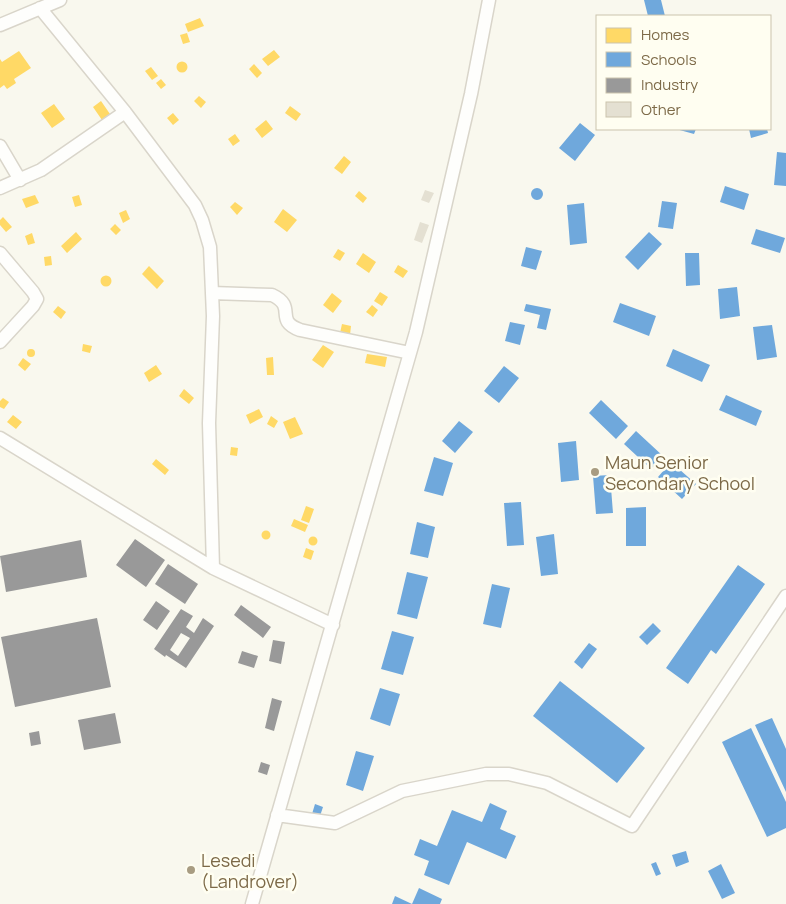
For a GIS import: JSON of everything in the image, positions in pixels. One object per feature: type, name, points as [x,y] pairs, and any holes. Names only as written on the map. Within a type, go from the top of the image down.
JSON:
[{"type":"street","points":[[0,25],[60,0]]},
{"type":"street","points":[[252,904],[410,353],[469,104],[489,0]]},
{"type":"street","points":[[40,8],[125,112],[195,205],[202,220],[210,247],[213,316],[209,422],[213,568]]},
{"type":"street","points":[[0,188],[42,170],[125,112]]},
{"type":"street","points":[[0,146],[20,180]]},
{"type":"street","points":[[0,253],[37,299],[33,306],[0,342]]},
{"type":"street","points":[[212,293],[272,295],[285,304],[286,320],[290,327],[410,353]]},
{"type":"street","points":[[0,438],[213,568],[333,625]]},
{"type":"street","points":[[277,815],[335,823],[402,791],[486,774],[509,774],[547,784],[632,826],[786,596]]},
{"type":"building: Homes","points":[[200,18],[204,26],[188,32],[185,24]]},
{"type":"building: Homes","points":[[187,33],[190,42],[183,44],[180,35]]},
{"type":"building: Homes","points":[[274,50],[280,57],[268,66],[262,59]]},
{"type":"building: Homes","points":[[19,51],[31,68],[14,79],[16,83],[7,89],[4,85],[0,88],[0,59],[2,62]]},
{"type":"building: Homes","points":[[180,62],[184,62],[187,67],[186,71],[180,72],[177,69],[177,65]]},
{"type":"building: Homes","points":[[254,64],[262,73],[257,78],[249,69]]},
{"type":"building: Homes","points":[[151,67],[158,76],[152,80],[145,71]]},
{"type":"building: Homes","points":[[161,79],[166,85],[161,89],[156,83]]},
{"type":"building: Homes","points":[[199,96],[206,102],[201,108],[194,101]]},
{"type":"building: Homes","points":[[101,101],[110,114],[102,120],[93,107]]},
{"type":"building: Homes","points":[[54,104],[65,119],[52,128],[41,113]]},
{"type":"building: Homes","points":[[290,106],[301,114],[296,121],[285,113]]},
{"type":"building: Homes","points":[[173,113],[179,120],[173,125],[167,118]]},
{"type":"building: Homes","points":[[266,120],[273,129],[262,138],[255,129]]},
{"type":"building: Homes","points":[[235,134],[240,141],[233,146],[228,139]]},
{"type":"building: Homes","points":[[344,156],[351,162],[342,174],[334,168]]},
{"type":"building: Homes","points":[[359,191],[367,198],[363,203],[355,196]]},
{"type":"building: Homes","points":[[35,195],[39,203],[26,208],[22,199]]},
{"type":"building: Homes","points":[[79,195],[82,205],[75,207],[72,197]]},
{"type":"building: Homes","points":[[235,202],[243,208],[237,215],[230,207]]},
{"type":"building: Homes","points":[[283,209],[297,220],[287,232],[274,222]]},
{"type":"building: Homes","points":[[126,210],[130,219],[123,223],[119,213]]},
{"type":"building: Homes","points":[[3,217],[12,227],[6,232],[0,225],[0,220]]},
{"type":"building: Homes","points":[[115,224],[121,230],[116,235],[110,229]]},
{"type":"building: Homes","points":[[76,232],[82,239],[67,253],[61,246]]},
{"type":"building: Homes","points":[[32,233],[35,243],[28,245],[25,236]]},
{"type":"building: Homes","points":[[338,249],[345,253],[340,261],[333,257]]},
{"type":"building: Homes","points":[[363,253],[376,262],[369,273],[356,264]]},
{"type":"building: Homes","points":[[51,256],[52,265],[45,266],[44,257]]},
{"type":"building: Homes","points":[[398,265],[408,271],[403,278],[394,272]]},
{"type":"building: Homes","points":[[149,266],[164,281],[157,289],[142,274]]},
{"type":"building: Homes","points":[[104,276],[108,276],[111,281],[110,285],[104,286],[101,283],[101,279]]},
{"type":"building: Homes","points":[[380,292],[388,297],[382,306],[374,301]]},
{"type":"building: Homes","points":[[332,293],[342,301],[333,313],[323,305]]},
{"type":"building: Homes","points":[[372,305],[378,310],[373,317],[366,312]]},
{"type":"building: Homes","points":[[58,306],[66,312],[61,319],[53,312]]},
{"type":"building: Homes","points":[[342,324],[351,326],[350,335],[340,333]]},
{"type":"building: Homes","points":[[83,344],[92,346],[90,353],[82,351]]},
{"type":"building: Homes","points":[[323,345],[334,352],[323,368],[312,360]]},
{"type":"building: Homes","points":[[31,349],[35,353],[31,357],[27,353]]},
{"type":"building: Homes","points":[[367,354],[387,357],[385,367],[365,363]]},
{"type":"building: Homes","points":[[273,357],[274,375],[267,375],[266,358]]},
{"type":"building: Homes","points":[[23,358],[31,364],[25,371],[18,365]]},
{"type":"building: Homes","points":[[156,365],[162,374],[149,382],[144,373]]},
{"type":"building: Homes","points":[[184,389],[194,398],[189,404],[179,396]]},
{"type":"building: Homes","points":[[3,398],[9,402],[4,409],[0,407],[0,401]]},
{"type":"building: Homes","points":[[259,409],[263,417],[250,424],[246,415]]},
{"type":"building: Homes","points":[[13,415],[22,422],[16,429],[7,422]]},
{"type":"building: Homes","points":[[271,416],[278,421],[274,428],[267,424]]},
{"type":"building: Homes","points":[[295,417],[303,434],[290,439],[283,422]]},
{"type":"building: Homes","points":[[231,447],[238,448],[237,456],[230,455]]},
{"type":"building: Homes","points":[[156,459],[169,470],[165,475],[152,464]]},
{"type":"building: Homes","points":[[306,506],[314,509],[309,523],[301,520]]},
{"type":"building: Homes","points":[[294,519],[308,525],[305,532],[291,526]]},
{"type":"building: Homes","points":[[266,530],[271,535],[266,540],[261,535]]},
{"type":"building: Homes","points":[[313,537],[317,541],[313,545],[309,541]]},
{"type":"building: Homes","points":[[306,548],[314,551],[311,560],[303,557]]},
{"type":"building: Schools","points":[[644,0],[661,0],[665,15],[648,15]]},
{"type":"building: Schools","points":[[580,123],[595,135],[575,161],[559,148]]},
{"type":"building: Schools","points":[[680,130],[696,130],[694,134]]},
{"type":"building: Schools","points":[[749,130],[767,130],[768,133],[751,138]]},
{"type":"building: Schools","points":[[777,152],[786,153],[786,186],[774,185]]},
{"type":"building: Schools","points":[[725,186],[749,194],[744,210],[720,202]]},
{"type":"building: Schools","points":[[535,188],[539,188],[543,194],[539,200],[535,200],[531,196],[531,192]]},
{"type":"building: Schools","points":[[662,201],[677,203],[673,229],[658,227]]},
{"type":"building: Schools","points":[[584,203],[587,243],[570,245],[567,205]]},
{"type":"building: Schools","points":[[756,229],[785,238],[780,253],[751,244]]},
{"type":"building: Schools","points":[[649,232],[662,244],[638,270],[625,257]]},
{"type":"building: Schools","points":[[526,247],[542,251],[536,270],[521,266]]},
{"type":"building: Schools","points":[[685,253],[699,253],[700,285],[686,286]]},
{"type":"building: Schools","points":[[737,287],[740,316],[720,319],[718,289]]},
{"type":"building: Schools","points":[[620,303],[656,316],[649,336],[613,322]]},
{"type":"building: Schools","points":[[526,304],[551,309],[546,330],[537,328],[540,315],[524,311]]},
{"type":"building: Schools","points":[[510,322],[525,325],[520,345],[505,341]]},
{"type":"building: Schools","points":[[772,325],[777,357],[757,360],[753,327]]},
{"type":"building: Schools","points":[[673,349],[710,365],[702,382],[666,366]]},
{"type":"building: Schools","points":[[504,366],[519,378],[499,403],[484,391]]},
{"type":"building: Schools","points":[[726,395],[762,411],[756,426],[719,410]]},
{"type":"building: Schools","points":[[601,400],[628,426],[616,439],[589,413]]},
{"type":"building: Schools","points":[[459,421],[473,432],[455,453],[442,441]]},
{"type":"building: Schools","points":[[636,431],[663,456],[651,469],[624,444]]},
{"type":"building: Schools","points":[[576,441],[579,480],[561,482],[558,443]]},
{"type":"building: Schools","points":[[434,457],[453,463],[443,496],[424,491]]},
{"type":"building: Schools","points":[[671,462],[696,484],[682,499],[658,477]]},
{"type":"building: Schools","points":[[610,475],[613,513],[596,514],[593,476]]},
{"type":"building: Schools","points":[[521,502],[524,545],[507,546],[504,503]]},
{"type":"building: Schools","points":[[646,507],[646,546],[626,546],[626,508]]},
{"type":"building: Schools","points":[[417,522],[435,527],[428,558],[410,554]]},
{"type":"building: Schools","points":[[554,534],[558,574],[541,576],[536,537]]},
{"type":"building: Schools","points":[[738,565],[765,584],[716,654],[711,650],[688,684],[666,668]]},
{"type":"building: Schools","points":[[407,572],[428,577],[417,619],[397,614]]},
{"type":"building: Schools","points":[[492,584],[510,588],[501,628],[483,624]]},
{"type":"building: Schools","points":[[653,623],[661,631],[647,645],[639,637]]},
{"type":"building: Schools","points":[[392,631],[414,637],[403,675],[381,669]]},
{"type":"building: Schools","points":[[589,643],[597,649],[582,669],[574,662]]},
{"type":"building: Schools","points":[[560,681],[645,748],[617,783],[533,716]]},
{"type":"building: Schools","points":[[380,688],[400,694],[390,726],[370,719]]},
{"type":"building: Schools","points":[[772,718],[786,749],[786,792],[755,725]]},
{"type":"building: Schools","points":[[751,728],[786,802],[786,828],[767,837],[722,742]]},
{"type":"building: Schools","points":[[356,751],[374,756],[363,791],[346,785]]},
{"type":"building: Schools","points":[[490,803],[507,811],[500,829],[516,836],[506,859],[467,842],[449,885],[424,875],[429,861],[414,855],[420,839],[437,846],[452,810],[482,822]]},
{"type":"building: Schools","points":[[315,804],[323,807],[320,816],[312,814]]},
{"type":"building: Schools","points":[[686,851],[689,862],[676,867],[672,855]]},
{"type":"building: Schools","points":[[656,862],[661,874],[656,876],[651,864]]},
{"type":"building: Schools","points":[[721,864],[735,893],[722,899],[708,871]]},
{"type":"building: Schools","points":[[419,888],[442,899],[440,904],[412,904]]},
{"type":"building: Schools","points":[[395,896],[412,904],[392,904]]},
{"type":"building: Industry","points":[[135,539],[165,560],[146,587],[116,565]]},
{"type":"building: Industry","points":[[81,540],[87,577],[6,592],[0,556]]},
{"type":"building: Industry","points":[[168,564],[198,584],[185,604],[155,584]]},
{"type":"building: Industry","points":[[156,601],[170,611],[157,630],[143,620]]},
{"type":"building: Industry","points":[[241,605],[271,627],[263,638],[234,615]]},
{"type":"building: Industry","points":[[181,609],[193,616],[186,627],[194,633],[203,618],[214,626],[186,668],[154,649]],"holes":[[[181,633],[190,638],[178,656],[170,650]]]},
{"type":"building: Industry","points":[[97,618],[111,687],[15,707],[1,637]]},
{"type":"building: Industry","points":[[273,640],[285,642],[281,664],[269,661]]},
{"type":"building: Industry","points":[[242,651],[258,656],[254,668],[238,663]]},
{"type":"building: Industry","points":[[272,698],[282,701],[274,731],[265,728]]},
{"type":"building: Industry","points":[[115,713],[121,743],[84,750],[78,720]]},
{"type":"building: Industry","points":[[39,731],[41,744],[31,746],[29,733]]},
{"type":"building: Industry","points":[[261,762],[270,765],[267,775],[258,772]]},
{"type":"building: Other","points":[[425,190],[434,193],[429,203],[421,200]]},
{"type":"building: Other","points":[[420,222],[429,225],[422,243],[414,240]]},
{"type":"place","name":"Maun Senior Secondary School","points":[[595,472]]},
{"type":"place","name":"Lesedi (Landrover)","points":[[191,870]]}]
